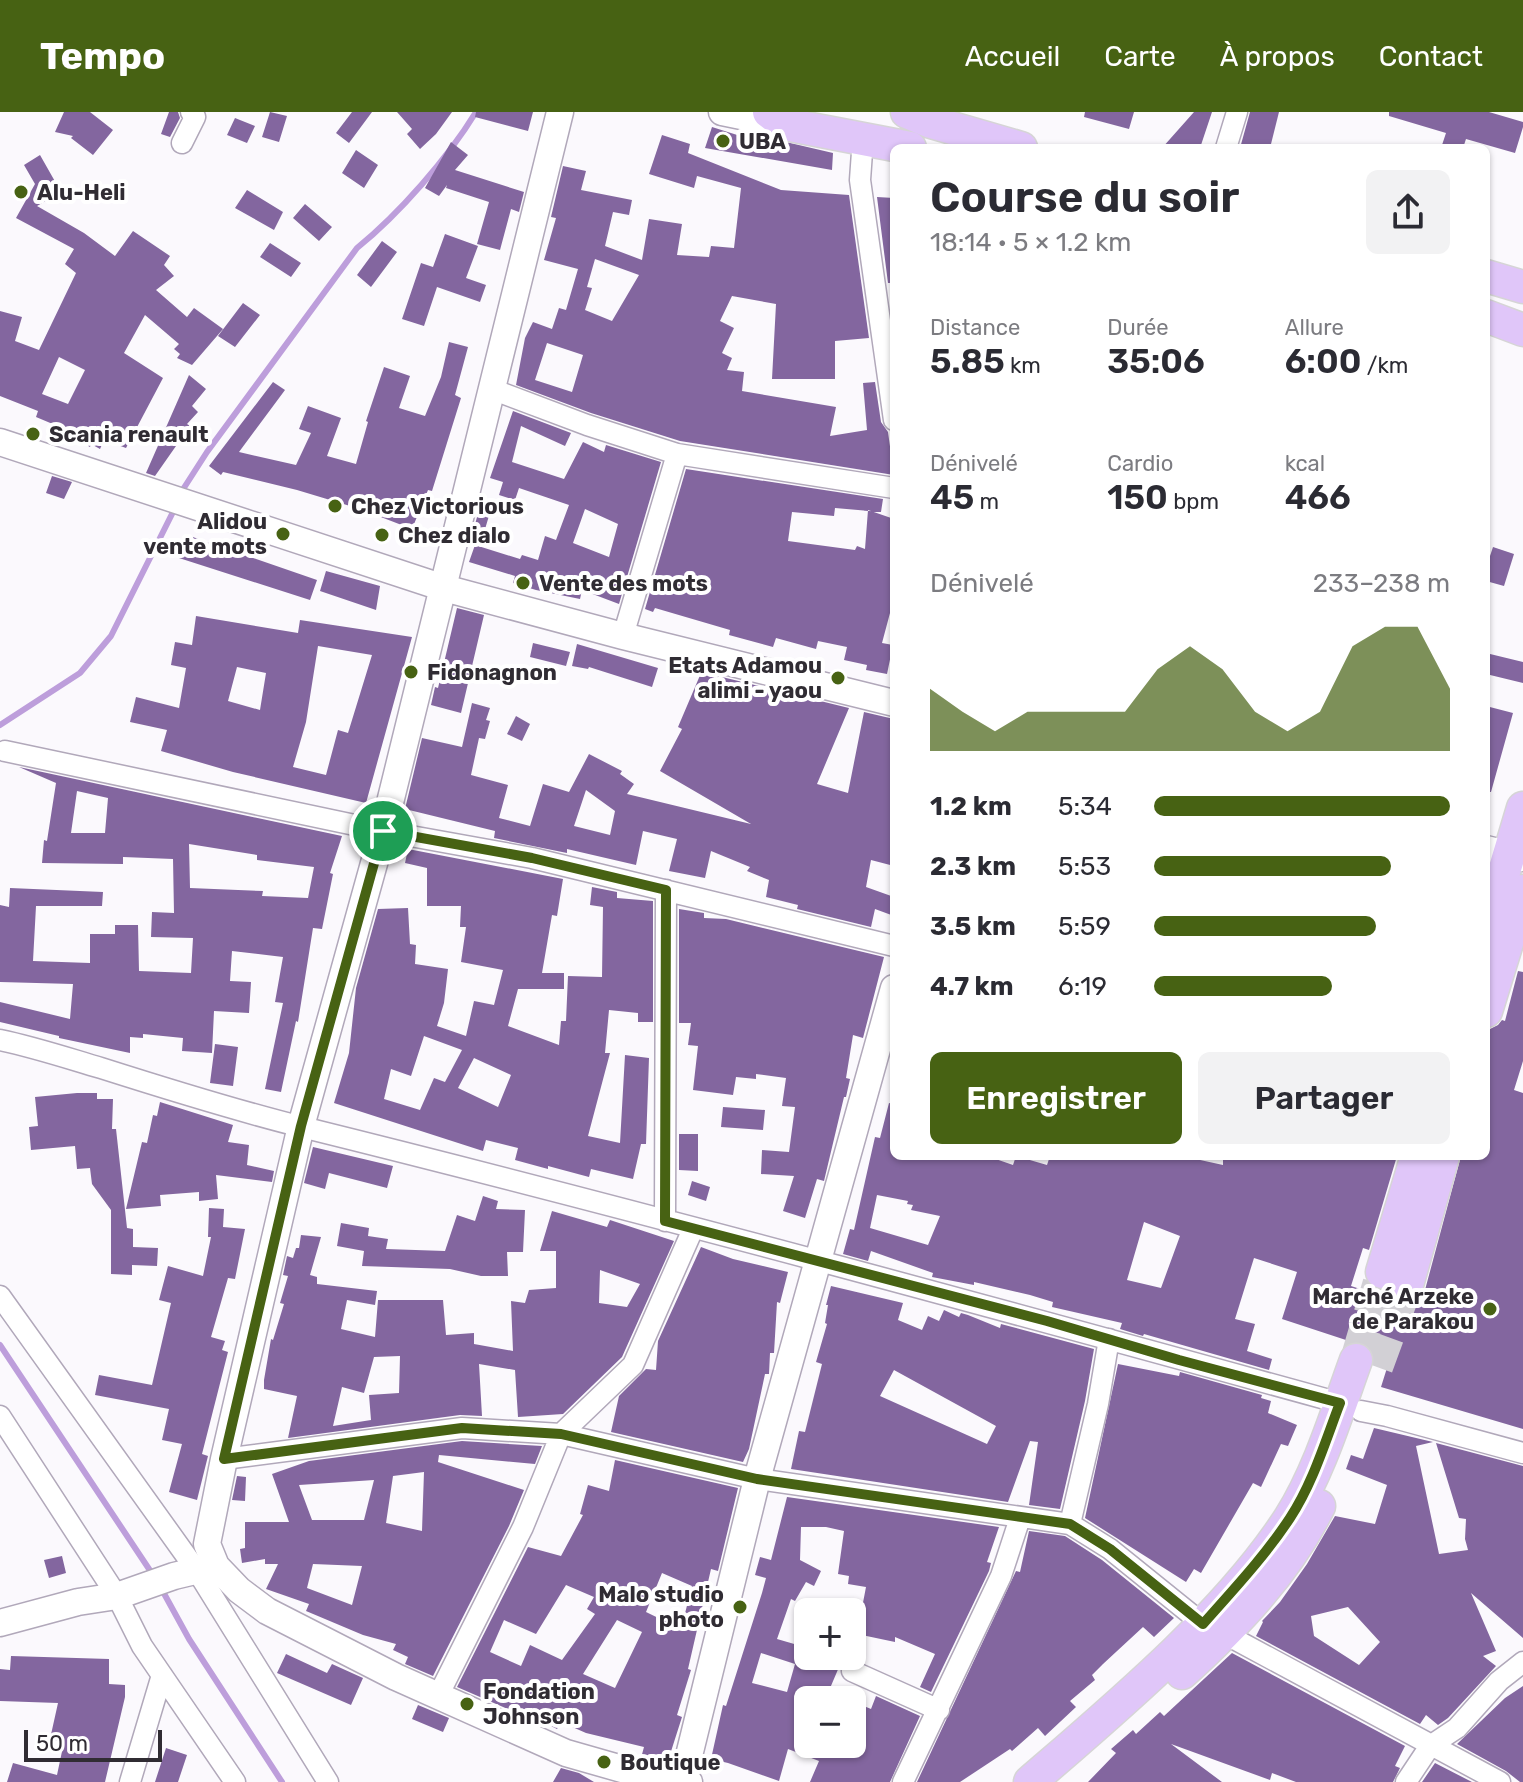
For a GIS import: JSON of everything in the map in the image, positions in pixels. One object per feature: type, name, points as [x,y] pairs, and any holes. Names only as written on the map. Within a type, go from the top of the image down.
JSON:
[{"type":"main road","points":[[907,112],[1008,144]]},
{"type":"main road","points":[[799,119],[891,144]]},
{"type":"main road","points":[[1490,277],[1523,287]]},
{"type":"main road","points":[[1490,318],[1523,330]]},
{"type":"main road","points":[[1490,916],[1506,854],[1523,808]]},
{"type":"main road","points":[[1490,998],[1523,891]]},
{"type":"main road","points":[[1416,1160],[1394,1279],[1441,1160]]},
{"type":"main road","points":[[1061,1782],[1214,1629],[1291,1516],[1317,1462],[1350,1407],[1366,1364]]},
{"type":"main road","points":[[1030,1782],[1214,1629]]},
{"type":"street","points":[[182,143],[195,117],[191,112]]},
{"type":"street","points":[[0,1623],[129,1592],[196,1571],[209,1552],[208,1536],[224,1459],[301,1126],[383,831],[560,112]]},
{"type":"street","points":[[722,112],[799,119]]},
{"type":"street","points":[[1227,144],[1237,112]]},
{"type":"street","points":[[863,138],[860,180],[890,392]]},
{"type":"street","points":[[494,390],[677,454],[890,487]]},
{"type":"street","points":[[0,442],[444,588],[890,702]]},
{"type":"street","points":[[623,636],[677,454]]},
{"type":"street","points":[[5,751],[383,831],[532,858],[890,945]]},
{"type":"street","points":[[665,1221],[666,890]]},
{"type":"street","points":[[196,1571],[239,1590],[267,1611],[396,1677],[566,1753],[642,1776],[685,1781],[757,1479],[890,1002]]},
{"type":"street","points":[[0,1040],[301,1126],[594,1200],[1523,1453]]},
{"type":"street","points":[[438,1696],[523,1527],[561,1434],[633,1365],[693,1229]]},
{"type":"street","points":[[0,1296],[196,1571],[328,1782]]},
{"type":"street","points":[[1070,1524],[1098,1404],[1109,1339]]},
{"type":"street","points":[[0,1416],[129,1592],[142,1646],[235,1782]]},
{"type":"street","points":[[224,1459],[462,1428],[561,1434],[757,1479],[1070,1524],[1110,1549],[1214,1629],[1500,1782]]},
{"type":"street","points":[[903,1782],[1001,1576],[1020,1518]]},
{"type":"street","points":[[1406,1782],[1430,1746],[1457,1728],[1499,1681],[1523,1662]]},
{"type":"street","points":[[852,1671],[939,1710]]},
{"type":"street","points":[[130,1782],[162,1675]]},
{"type":"building","points":[[64,112],[90,112],[113,130],[93,155],[71,138],[73,136],[55,132]]},
{"type":"building","points":[[169,112],[178,112],[180,118],[170,137],[161,134]]},
{"type":"building","points":[[270,112],[287,116],[279,142],[262,137]]},
{"type":"building","points":[[352,112],[372,112],[349,143],[336,133]]},
{"type":"building","points":[[397,112],[452,112],[420,149],[407,134],[412,129]]},
{"type":"building","points":[[476,112],[533,112],[528,131],[475,117]]},
{"type":"building","points":[[1085,112],[1134,112],[1129,129],[1084,117]]},
{"type":"building","points":[[1194,112],[1212,112],[1201,144],[1166,144]]},
{"type":"building","points":[[1250,112],[1279,112],[1271,144],[1241,144]]},
{"type":"building","points":[[1389,112],[1489,112],[1523,122],[1523,127],[1515,153],[1466,139],[1464,144],[1442,144],[1446,133],[1389,116]]},
{"type":"building","points":[[235,118],[255,126],[247,143],[227,135]]},
{"type":"building","points":[[712,127],[772,146],[773,139],[833,153],[832,170],[705,148]]},
{"type":"building","points":[[662,135],[690,144],[688,153],[781,190],[849,195],[869,338],[835,341],[835,379],[772,379],[776,304],[732,296],[720,321],[734,328],[722,353],[732,358],[727,370],[744,372],[742,391],[836,407],[830,436],[867,430],[863,383],[875,382],[881,422],[888,432],[890,474],[680,441],[516,385],[525,338],[533,322],[552,329],[559,308],[566,310],[578,269],[544,260],[556,218],[551,217],[563,166],[586,171],[581,190],[632,200],[629,215],[613,212],[605,246],[642,260],[649,219],[682,224],[677,255],[709,257],[711,246],[734,248],[741,188],[697,176],[694,188],[649,174]],"holes":[[[595,259],[639,275],[612,321],[585,310],[592,288],[587,287]],[[547,343],[583,355],[572,392],[535,380]]]},
{"type":"building","points":[[451,142],[468,155],[455,170],[524,192],[519,212],[511,209],[500,250],[477,244],[489,202],[446,188],[447,185],[439,196],[425,188]]},
{"type":"building","points":[[356,150],[378,165],[364,188],[342,173]]},
{"type":"building","points":[[40,155],[61,192],[37,206],[84,233],[115,256],[133,231],[170,256],[164,265],[174,276],[156,290],[187,317],[194,308],[223,329],[192,365],[177,358],[180,354],[174,349],[179,344],[145,315],[124,353],[163,378],[126,448],[104,440],[100,449],[91,444],[90,447],[65,433],[67,430],[36,417],[38,411],[0,396],[0,311],[22,317],[15,341],[39,350],[76,273],[65,264],[74,249],[16,218],[35,184],[24,165]],"holes":[[[59,357],[85,370],[68,404],[42,394]]]},
{"type":"building","points":[[247,190],[283,212],[274,230],[235,208]]},
{"type":"building","points":[[877,197],[890,198],[888,283]]},
{"type":"building","points":[[305,204],[332,227],[319,241],[293,218]]},
{"type":"building","points":[[445,234],[478,246],[466,278],[486,285],[480,302],[437,287],[424,326],[402,319],[421,263],[433,267]]},
{"type":"building","points":[[382,241],[397,252],[371,287],[357,275]]},
{"type":"building","points":[[270,243],[301,263],[291,277],[260,257]]},
{"type":"building","points":[[243,303],[260,315],[235,347],[218,336]]},
{"type":"building","points":[[449,342],[468,347],[455,395],[461,398],[432,491],[428,490],[412,529],[297,490],[223,472],[221,475],[209,466],[273,382],[285,390],[239,452],[296,465],[311,433],[299,429],[308,406],[341,418],[327,456],[356,464],[384,367],[410,376],[399,408],[425,416],[441,377]]},
{"type":"building","points":[[189,375],[206,389],[192,406],[198,412],[187,424],[190,426],[155,476],[146,473]]},
{"type":"building","points":[[513,411],[571,433],[565,446],[521,426],[512,462],[564,479],[583,442],[604,452],[606,445],[661,462],[619,604],[582,590],[580,599],[536,590],[513,583],[515,576],[469,562],[475,545],[520,559],[522,555],[538,560],[545,536],[556,540],[569,505],[519,488],[515,500],[499,495],[503,482],[490,478]],"holes":[[[585,509],[618,524],[609,557],[573,543]]]},
{"type":"building","points":[[686,469],[883,499],[881,512],[871,511],[890,518],[890,613],[882,643],[890,644],[887,674],[866,670],[867,665],[844,660],[847,647],[818,641],[816,649],[776,638],[773,647],[729,635],[730,630],[655,608],[653,612],[645,609]],"holes":[[[835,508],[868,511],[865,549],[788,541],[792,512],[834,516]]]},
{"type":"building","points":[[52,476],[72,482],[64,499],[46,493]]},
{"type":"building","points":[[480,506],[491,509],[480,546],[470,543]]},
{"type":"building","points":[[187,535],[317,580],[310,600],[179,558]]},
{"type":"building","points":[[1493,547],[1514,554],[1504,586],[1490,582]]},
{"type":"building","points":[[326,571],[380,586],[376,610],[320,591]]},
{"type":"building","points":[[457,608],[484,615],[461,713],[431,705]]},
{"type":"building","points":[[196,616],[298,633],[300,620],[412,637],[366,803],[233,772],[161,751],[167,730],[130,722],[136,697],[179,708],[186,668],[171,665],[175,642],[192,645]],"holes":[[[318,646],[372,655],[348,733],[338,730],[326,775],[293,767],[306,722]],[[237,667],[266,673],[260,710],[228,701]]]},
{"type":"building","points":[[533,643],[570,652],[566,666],[530,657]]},
{"type":"building","points":[[577,644],[658,668],[652,687],[589,667],[572,666]]},
{"type":"building","points":[[1490,654],[1523,662],[1523,683],[1490,675]]},
{"type":"building","points":[[701,673],[849,708],[817,784],[848,793],[864,712],[890,718],[890,865],[871,860],[866,887],[890,896],[890,915],[875,909],[871,927],[797,909],[798,905],[766,897],[769,880],[747,871],[750,867],[711,851],[705,878],[669,871],[677,839],[643,831],[636,865],[567,849],[567,853],[494,838],[495,831],[405,809],[422,738],[462,747],[472,703],[490,708],[486,720],[490,721],[485,739],[479,738],[471,775],[508,785],[499,818],[530,826],[543,784],[569,792],[589,754],[622,771],[620,774],[634,784],[627,794],[751,824],[660,771],[682,729],[678,727]],"holes":[[[586,790],[615,811],[610,835],[574,826]]]},
{"type":"building","points":[[1490,707],[1513,713],[1490,792]]},
{"type":"building","points":[[516,716],[530,724],[522,741],[507,734]]},
{"type":"building","points":[[19,767],[342,836],[330,873],[333,874],[322,929],[313,928],[298,1022],[281,1092],[265,1089],[283,1003],[275,1002],[283,957],[232,951],[230,981],[251,982],[249,1013],[214,1011],[212,1053],[182,1051],[183,1038],[143,1034],[143,1038],[130,1037],[130,1053],[0,1022],[0,1002],[70,1019],[73,984],[0,982],[0,905],[9,907],[10,888],[103,892],[102,906],[36,906],[33,961],[90,963],[90,934],[115,934],[115,925],[138,925],[139,971],[191,973],[193,938],[151,937],[152,912],[174,913],[173,859],[123,857],[123,864],[42,863],[56,783]],"holes":[[[77,791],[108,798],[105,833],[71,833]],[[189,844],[257,855],[257,860],[314,867],[308,898],[262,896],[263,891],[190,888]]]},
{"type":"building","points":[[408,849],[563,879],[557,916],[552,915],[542,973],[564,973],[564,989],[518,989],[508,1026],[559,1045],[561,1021],[566,1021],[568,976],[602,977],[603,907],[590,905],[592,887],[617,892],[617,898],[653,901],[653,1022],[638,1022],[638,1013],[609,1010],[605,1053],[610,1053],[588,1136],[620,1143],[625,1055],[649,1058],[646,1144],[641,1144],[633,1179],[591,1169],[589,1177],[548,1166],[548,1169],[515,1160],[518,1148],[486,1140],[483,1151],[334,1103],[349,1053],[356,988],[378,909],[408,908],[410,944],[416,945],[415,964],[448,969],[444,1003],[437,1026],[466,1036],[474,1001],[494,1005],[503,970],[461,962],[466,927],[460,927],[461,906],[427,906],[427,868],[405,863]],"holes":[[[424,1036],[462,1050],[445,1082],[434,1078],[420,1110],[384,1099],[391,1069],[411,1076]],[[474,1058],[511,1075],[498,1107],[458,1088]]]},
{"type":"building","points":[[679,909],[704,913],[704,918],[726,919],[884,957],[863,1038],[853,1035],[846,1078],[850,1079],[824,1181],[817,1179],[805,1218],[783,1211],[794,1176],[761,1174],[762,1150],[789,1152],[795,1107],[782,1106],[786,1078],[756,1074],[756,1079],[736,1077],[733,1095],[693,1090],[698,1046],[688,1045],[691,1023],[679,1023]]},
{"type":"building","points":[[1518,971],[1523,972],[1523,1061],[1514,1090],[1523,1093],[1523,1429],[1381,1387],[1392,1352],[1282,1319],[1297,1272],[1254,1258],[1235,1319],[1255,1324],[1247,1351],[1272,1359],[1269,1370],[1120,1329],[1122,1323],[1052,1307],[1053,1302],[1030,1295],[974,1282],[974,1285],[932,1277],[933,1273],[871,1251],[868,1261],[843,1254],[850,1229],[854,1230],[875,1137],[880,1138],[889,1103],[890,1160],[999,1160],[1013,1165],[1015,1160],[1030,1160],[1047,1165],[1049,1160],[1200,1160],[1223,1165],[1223,1160],[1396,1160],[1369,1250],[1363,1248],[1351,1286],[1403,1303],[1412,1303],[1421,1298],[1425,1290],[1460,1160],[1490,1160],[1490,1029],[1505,1021]],"holes":[[[877,1195],[908,1201],[907,1204],[913,1205],[911,1210],[940,1216],[928,1245],[870,1228]],[[1144,1222],[1180,1236],[1161,1288],[1127,1280]]]},
{"type":"building","points":[[215,1044],[238,1047],[233,1086],[210,1083]]},
{"type":"building","points":[[97,1093],[97,1099],[113,1099],[112,1129],[116,1129],[127,1228],[133,1229],[133,1247],[158,1248],[157,1266],[132,1265],[132,1275],[111,1274],[111,1210],[92,1184],[90,1168],[77,1169],[75,1146],[31,1150],[29,1127],[38,1126],[35,1097]]},
{"type":"building","points":[[160,1102],[233,1125],[228,1142],[249,1145],[247,1165],[274,1171],[272,1182],[216,1175],[218,1199],[199,1201],[199,1192],[160,1195],[161,1206],[126,1209],[142,1142],[147,1143],[153,1115],[157,1116]]},
{"type":"building","points":[[723,1107],[765,1110],[763,1130],[721,1127]]},
{"type":"building","points":[[679,1134],[698,1134],[698,1171],[679,1170]]},
{"type":"building","points":[[313,1147],[393,1166],[387,1188],[329,1173],[325,1189],[304,1183]]},
{"type":"building","points":[[692,1181],[710,1187],[706,1201],[688,1195]]},
{"type":"building","points":[[483,1196],[498,1201],[496,1209],[525,1210],[523,1252],[507,1252],[508,1276],[481,1276],[450,1269],[362,1266],[364,1251],[337,1246],[341,1223],[369,1228],[368,1236],[388,1239],[386,1249],[445,1251],[457,1215],[475,1221]]},
{"type":"building","points":[[209,1208],[224,1209],[223,1227],[245,1229],[235,1279],[228,1278],[211,1337],[225,1341],[222,1350],[228,1352],[202,1454],[208,1456],[197,1500],[169,1492],[182,1444],[162,1440],[169,1409],[95,1395],[99,1375],[152,1385],[171,1303],[159,1300],[168,1266],[203,1276],[211,1237],[208,1237]]},
{"type":"building","points":[[552,1211],[607,1227],[610,1220],[674,1241],[622,1357],[563,1414],[518,1417],[515,1370],[479,1364],[482,1416],[460,1415],[288,1438],[297,1396],[264,1389],[264,1380],[271,1339],[284,1304],[280,1303],[288,1276],[283,1275],[287,1256],[293,1258],[301,1235],[321,1237],[310,1275],[317,1277],[317,1284],[377,1291],[375,1305],[347,1300],[341,1329],[375,1337],[378,1300],[443,1300],[446,1335],[474,1333],[474,1344],[513,1351],[511,1301],[525,1303],[529,1290],[556,1288],[556,1251],[540,1251]],"holes":[[[600,1270],[640,1284],[627,1307],[599,1303]],[[400,1356],[399,1393],[369,1395],[371,1420],[333,1426],[342,1387],[364,1393],[374,1357]]]},
{"type":"building","points":[[701,1247],[733,1259],[788,1272],[780,1303],[777,1302],[774,1353],[770,1353],[769,1374],[765,1374],[749,1449],[743,1462],[611,1432],[619,1396],[646,1369],[656,1370],[658,1341]]},
{"type":"building","points":[[831,1286],[903,1303],[898,1320],[922,1330],[928,1316],[939,1321],[944,1310],[959,1317],[961,1313],[968,1315],[1000,1328],[1001,1324],[1094,1349],[1060,1509],[1029,1505],[1038,1442],[1030,1441],[1008,1502],[791,1469],[799,1431],[805,1432],[822,1364],[816,1362],[827,1324],[826,1305]],"holes":[[[894,1370],[996,1426],[987,1444],[880,1396]]]},
{"type":"building","points":[[1118,1364],[1179,1376],[1180,1372],[1262,1395],[1261,1398],[1271,1401],[1268,1413],[1297,1425],[1288,1446],[1281,1444],[1261,1487],[1253,1483],[1201,1573],[1194,1569],[1186,1582],[1085,1518]]},
{"type":"building","points":[[1374,1428],[1433,1442],[1416,1446],[1439,1554],[1468,1550],[1466,1519],[1459,1518],[1436,1443],[1523,1466],[1523,1638],[1471,1593],[1496,1651],[1483,1656],[1496,1666],[1438,1725],[1426,1715],[1420,1724],[1256,1636],[1262,1621],[1307,1564],[1335,1516],[1375,1524],[1387,1485],[1346,1469],[1351,1455],[1363,1459]],"holes":[[[1348,1607],[1380,1642],[1359,1665],[1314,1636],[1311,1616]]]},
{"type":"building","points":[[462,1441],[542,1446],[535,1464],[439,1455],[438,1462],[524,1490],[433,1676],[405,1664],[408,1657],[393,1650],[396,1644],[363,1635],[306,1611],[309,1604],[266,1589],[278,1564],[265,1564],[265,1559],[242,1563],[240,1549],[245,1548],[245,1522],[289,1522],[272,1474],[309,1461]],"holes":[[[424,1472],[422,1531],[386,1523],[393,1476]],[[374,1480],[364,1520],[312,1520],[299,1485]],[[313,1564],[362,1566],[352,1605],[307,1588]]]},
{"type":"building","points":[[615,1460],[738,1488],[718,1571],[711,1569],[688,1669],[691,1670],[677,1715],[682,1717],[667,1764],[641,1758],[644,1747],[586,1733],[561,1722],[557,1729],[457,1687],[528,1547],[561,1556],[583,1515],[580,1514],[588,1485],[609,1491]],"holes":[[[662,1573],[692,1586],[681,1629],[646,1612]],[[566,1585],[594,1597],[587,1609],[595,1614],[562,1660],[530,1645],[521,1666],[490,1652],[504,1620],[536,1634]],[[617,1620],[642,1632],[615,1688],[583,1674]]]},
{"type":"building","points":[[237,1476],[246,1477],[245,1501],[232,1500]]},
{"type":"building","points":[[787,1497],[999,1527],[987,1562],[991,1563],[989,1571],[931,1692],[920,1687],[935,1654],[895,1637],[895,1642],[866,1636],[866,1587],[848,1584],[849,1576],[838,1574],[844,1531],[801,1527],[800,1560],[821,1571],[814,1586],[806,1582],[797,1598],[791,1599],[777,1639],[794,1644],[794,1664],[761,1653],[752,1683],[787,1692],[794,1668],[794,1670],[838,1670],[831,1686],[794,1686],[794,1751],[788,1749],[779,1781],[711,1759],[723,1705],[726,1706],[766,1578],[755,1575],[760,1557],[771,1560]]},
{"type":"building","points":[[1029,1531],[1065,1536],[1102,1560],[1174,1618],[1154,1637],[1143,1627],[1092,1675],[1095,1680],[1070,1701],[1076,1707],[1045,1736],[1038,1728],[1012,1751],[1010,1749],[960,1782],[917,1782],[1016,1571],[1020,1572]]},
{"type":"building","points":[[62,1556],[66,1573],[49,1578],[44,1560]]},
{"type":"building","points":[[1232,1653],[1405,1746],[1395,1766],[1400,1768],[1393,1782],[1296,1782],[1272,1773],[1270,1780],[1171,1744],[1222,1782],[1088,1782],[1116,1753],[1111,1749],[1133,1730],[1136,1734],[1160,1712],[1164,1716]]},
{"type":"building","points":[[286,1654],[327,1673],[332,1664],[363,1678],[351,1705],[277,1673]]},
{"type":"building","points":[[11,1656],[109,1659],[109,1684],[125,1685],[125,1697],[105,1782],[7,1782],[13,1763],[57,1775],[64,1742],[50,1739],[58,1703],[0,1701],[0,1669],[10,1670]]},
{"type":"building","points":[[1523,1686],[1523,1782],[1520,1782],[1457,1744],[1505,1698]]},
{"type":"building","points":[[876,1696],[920,1716],[890,1782],[810,1782],[819,1761],[811,1758],[866,1758],[866,1707],[871,1709]]},
{"type":"building","points":[[418,1705],[449,1718],[443,1732],[412,1719]]},
{"type":"building","points":[[166,1748],[187,1755],[178,1782],[155,1782]]},
{"type":"building","points":[[1435,1763],[1472,1782],[1422,1782]]},
{"type":"building","points":[[561,1768],[579,1773],[594,1782],[553,1782]]},
{"type":"waterway","points":[[180,494],[207,452],[357,248],[422,184],[452,148],[476,112]]},
{"type":"waterway","points":[[0,725],[80,673],[111,636],[175,508]]},
{"type":"waterway","points":[[0,1345],[153,1575]]},
{"type":"waterway","points":[[161,1588],[189,1639],[282,1782]]},
{"type":"tunnel","points":[[1356,1360],[1382,1272]]},
{"type":"tunnel","points":[[1377,1367],[1407,1285]]},
{"type":"place","name":"UBA","points":[[723,141]]},
{"type":"place","name":"Alu-Heli","points":[[21,192]]},
{"type":"place","name":"Scania renault","points":[[33,434]]},
{"type":"place","name":"Chez Victorious","points":[[335,506]]},
{"type":"place","name":"Alidou vente mots","points":[[283,534]]},
{"type":"place","name":"Chez dialo","points":[[382,535]]},
{"type":"place","name":"Vente des mots","points":[[523,583]]},
{"type":"place","name":"Fidonagnon","points":[[411,672]]},
{"type":"place","name":"Etats Adamou alimi - yaou","points":[[838,678]]},
{"type":"place","name":"Marché Arzeke de Parakou","points":[[1490,1309]]},
{"type":"place","name":"Malo studio photo","points":[[740,1607]]},
{"type":"place","name":"Fondation Johnson","points":[[467,1704]]},
{"type":"place","name":"Boutique","points":[[604,1762]]},
{"type":"route","points":[[383,831],[532,858],[666,890],[665,1221],[1047,1321],[1340,1403],[1291,1516],[1263,1555],[1203,1624],[1110,1549],[1070,1524],[757,1479],[561,1434],[462,1428],[224,1459],[301,1126],[383,831]]}]
